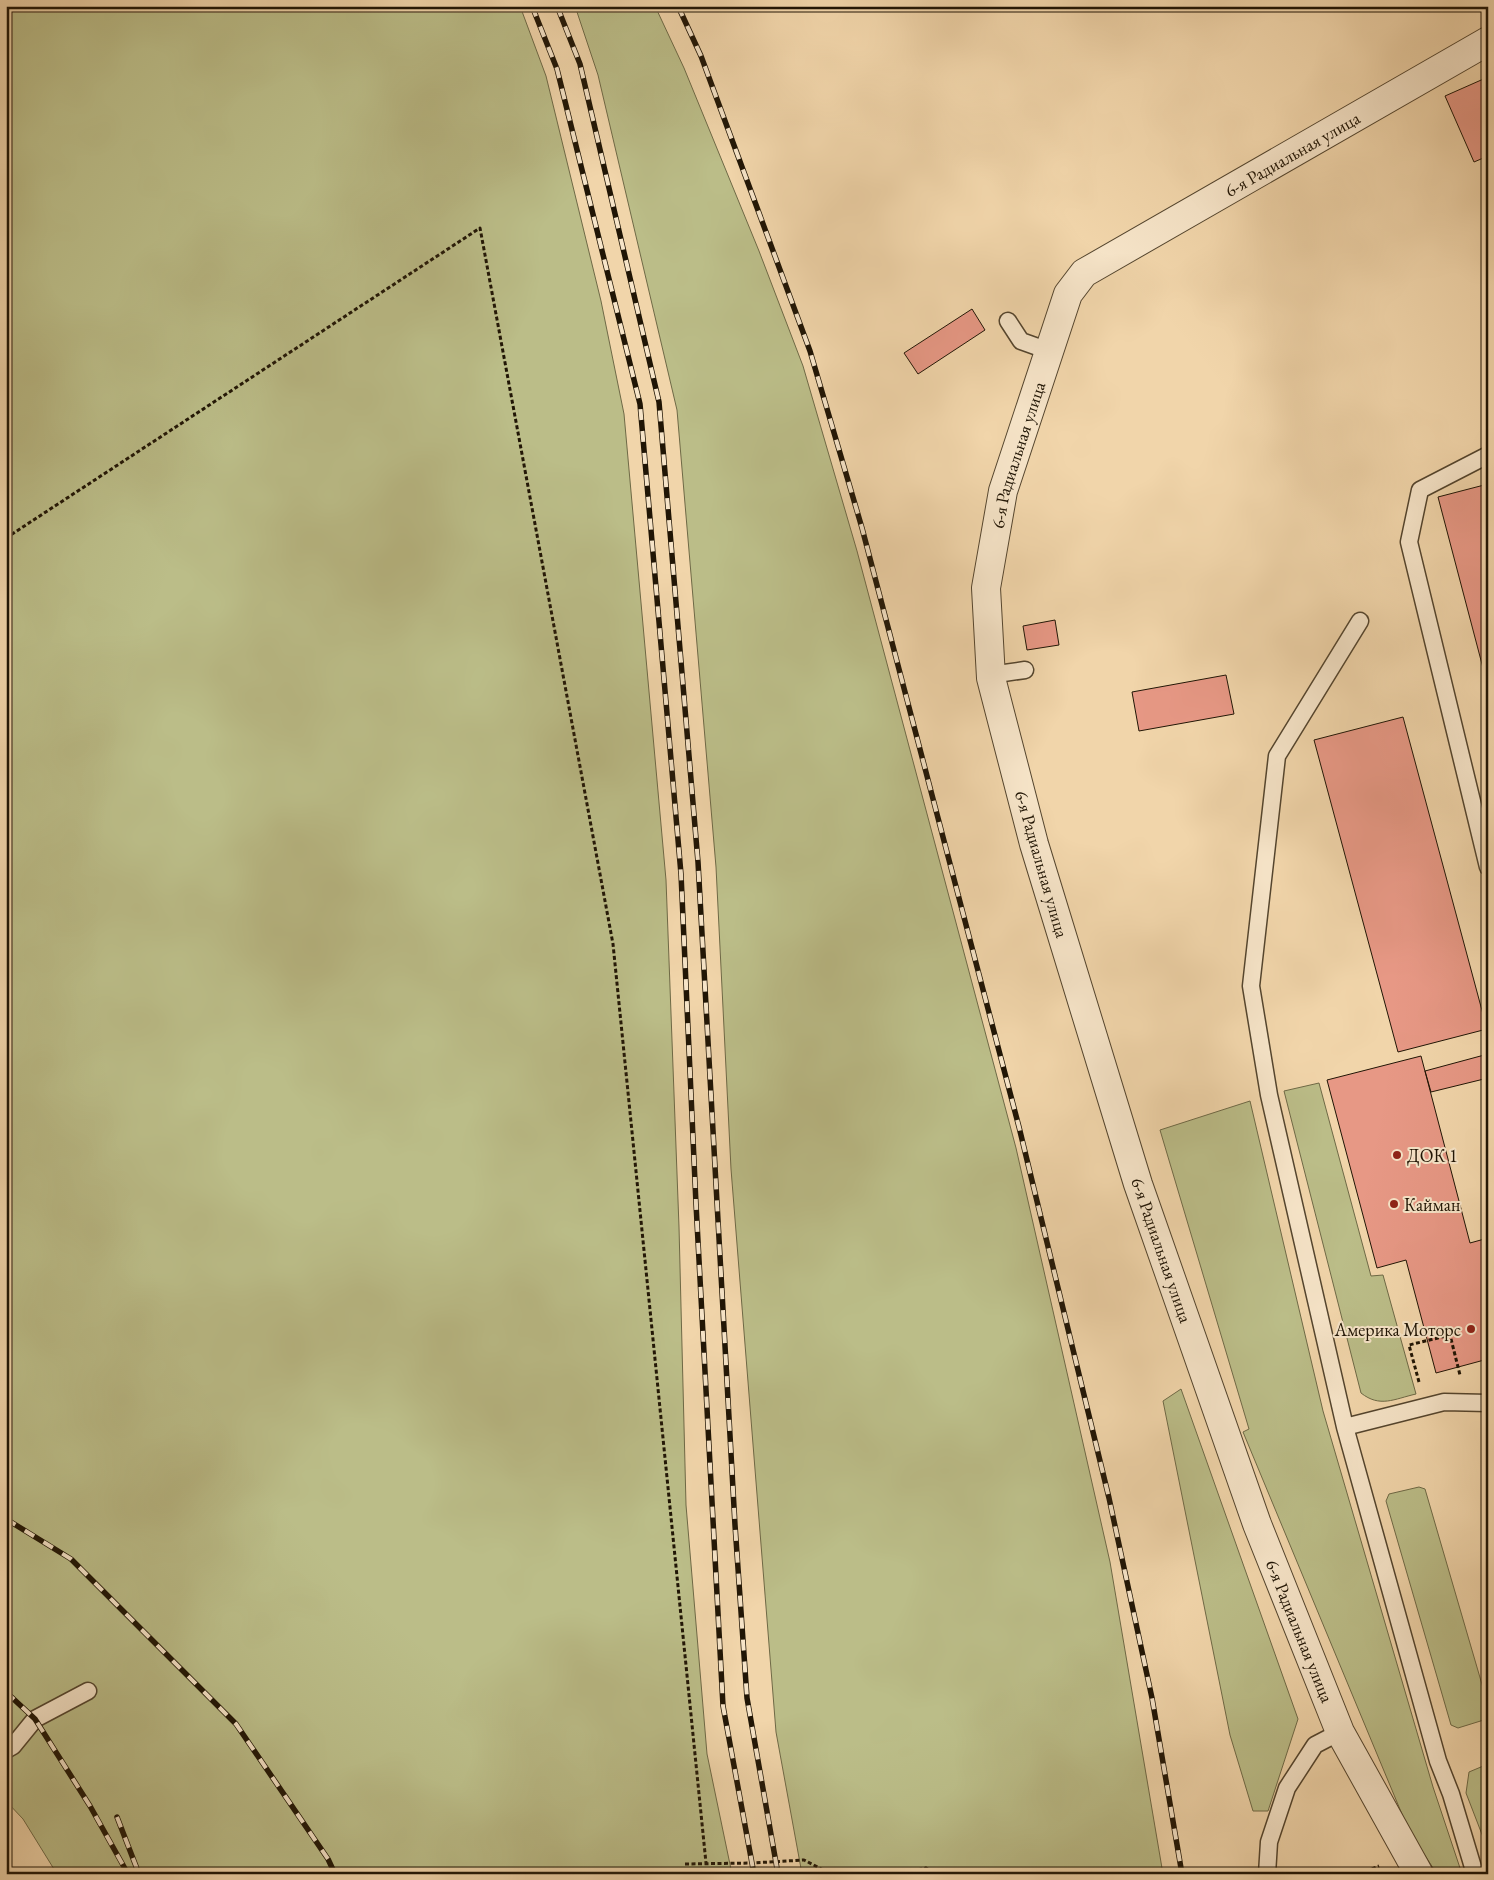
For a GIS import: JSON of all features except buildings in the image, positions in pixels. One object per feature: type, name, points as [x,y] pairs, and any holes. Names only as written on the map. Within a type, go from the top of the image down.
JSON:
[{"type":"street","name":"6-я Радиальная улица","points":[[1419,1874],[1340,1732],[1258,1524],[1138,1184],[1034,844],[990,675],[986,588],[1003,491],[1068,294],[1084,273],[1488,41]]},
{"type":"lane","points":[[1008,321],[1021,340],[1049,351]]},
{"type":"lane","points":[[1488,455],[1420,490],[1409,542],[1488,867]]},
{"type":"lane","points":[[1360,621],[1277,756],[1251,986],[1268,1095],[1345,1427],[1438,1761],[1475,1874]]},
{"type":"lane","points":[[990,675],[1026,670]]},
{"type":"lane","points":[[1345,1427],[1444,1402],[1488,1403]]},
{"type":"lane","points":[[6,1750],[13,1746],[34,1719],[88,1691]]},
{"type":"lane","points":[[1267,1874],[1269,1842],[1287,1788],[1314,1745],[1340,1732]]},
{"type":"path","points":[[6,538],[480,228],[613,944],[706,1863]]},
{"type":"path","points":[[1425,1406],[1409,1346],[1450,1335],[1468,1402]]},
{"type":"path","points":[[685,1864],[804,1860],[831,1874]]},
{"type":"path","points":[[900,1874],[926,1868],[936,1874]]},
{"type":"green space","points":[[6,6],[520,6],[546,76],[601,301],[624,414],[666,880],[679,1227],[686,1505],[707,1754],[732,1874],[57,1874],[23,1819],[6,1801]]},
{"type":"green space","points":[[575,6],[655,6],[684,68],[759,251],[803,366],[857,551],[1016,1148],[1110,1562],[1163,1874],[802,1874],[776,1732],[731,1169],[716,867],[677,410],[598,75]]},
{"type":"green space","points":[[1319,1083],[1371,1276],[1383,1275],[1416,1394],[1394,1400],[1381,1401],[1368,1398],[1361,1393],[1284,1091]]},
{"type":"green space","points":[[1250,1101],[1323,1411],[1433,1787],[1462,1874],[1437,1874],[1409,1831],[1243,1432],[1249,1429],[1160,1130]]},
{"type":"green space","points":[[1181,1389],[1298,1719],[1268,1811],[1253,1811],[1230,1735],[1163,1401]]},
{"type":"green space","points":[[1419,1487],[1425,1489],[1488,1705],[1487,1719],[1458,1728],[1451,1725],[1386,1501],[1389,1494]]},
{"type":"green space","points":[[1488,1764],[1488,1850],[1466,1793],[1469,1772]]},
{"type":"railway","points":[[532,6],[557,69],[640,404],[681,874],[696,1204],[723,1706],[754,1874]]},
{"type":"railway","points":[[557,6],[580,64],[659,402],[698,862],[735,1525],[747,1698],[778,1874]]},
{"type":"railway","points":[[678,6],[701,56],[810,351],[862,528],[1019,1127],[1109,1498],[1152,1698],[1182,1874]]},
{"type":"railway","points":[[6,1519],[71,1559],[236,1724],[328,1859],[335,1874]]},
{"type":"railway","points":[[6,1692],[35,1719],[90,1806],[128,1874]]},
{"type":"railway","points":[[117,1817],[139,1874]]},
{"type":"place","name":"ДОК 1","points":[[1397,1155]]},
{"type":"place","name":"Кайман","points":[[1394,1204]]},
{"type":"place","name":"Америка Моторс","points":[[1471,1329]]}]
